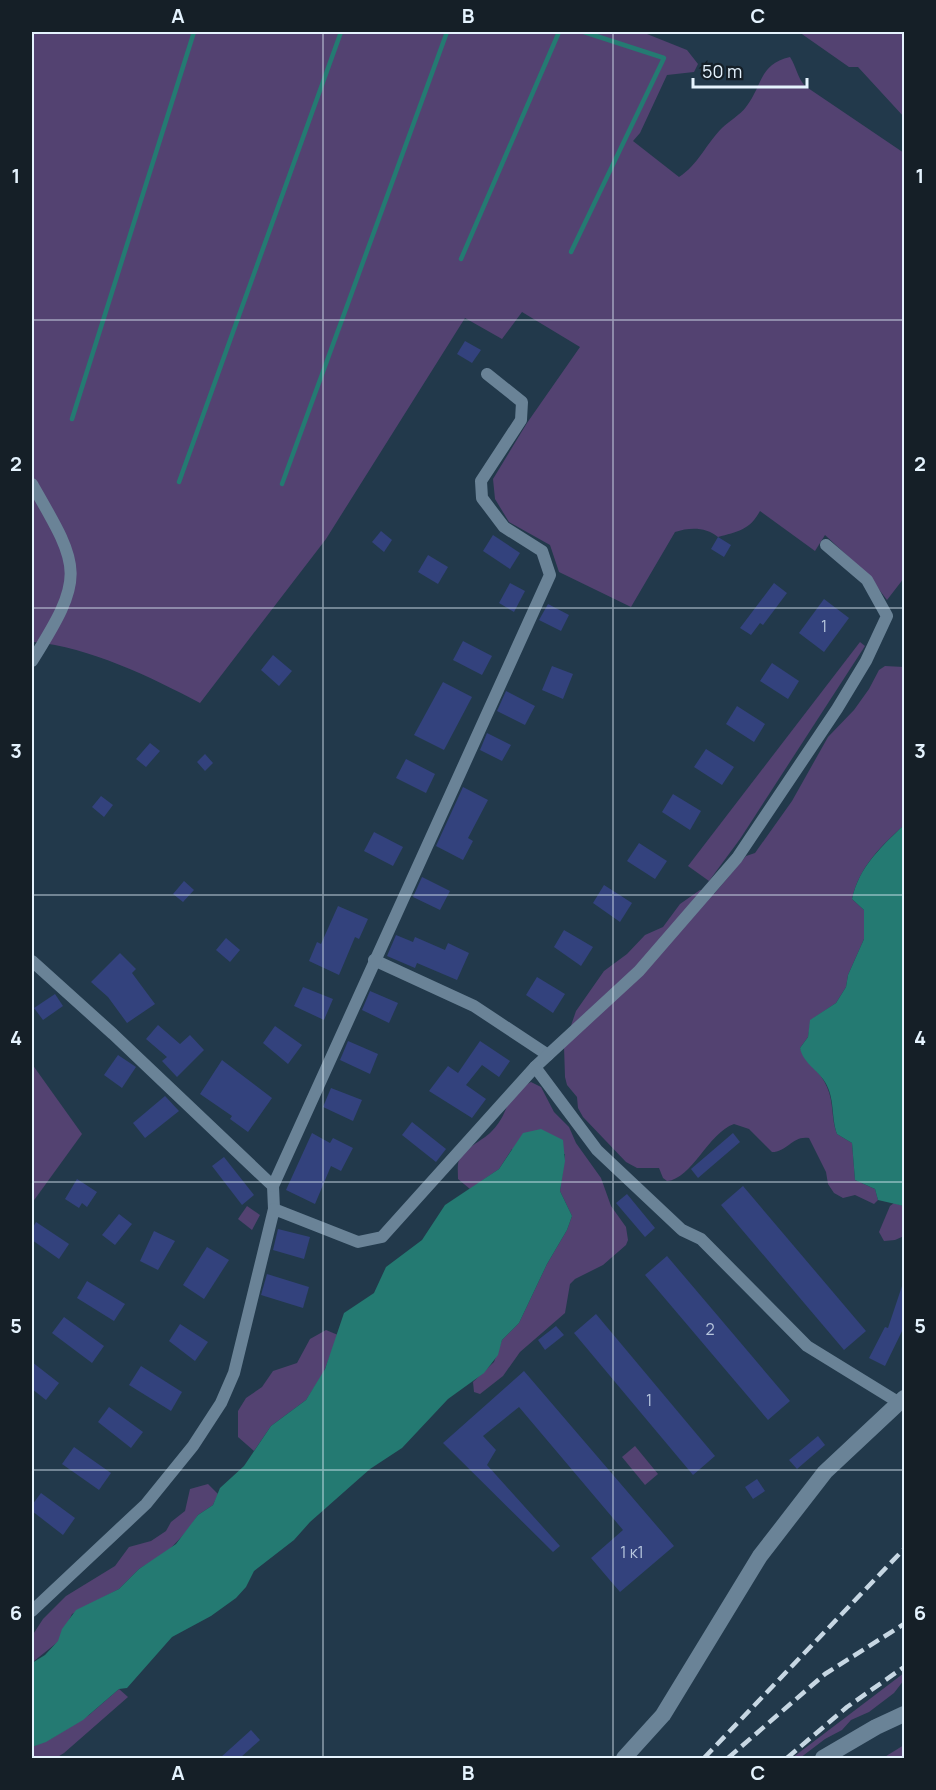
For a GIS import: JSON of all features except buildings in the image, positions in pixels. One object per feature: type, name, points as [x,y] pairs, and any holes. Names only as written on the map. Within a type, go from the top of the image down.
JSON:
[{"type":"street","points":[[32,1611],[146,1504],[193,1446],[221,1403],[234,1373],[274,1209],[273,1186],[550,575],[542,551],[504,526],[482,498],[481,481],[521,420],[522,402],[487,374]]},
{"type":"street","points":[[32,484],[65,541],[72,578],[62,609],[32,661]]},
{"type":"street","points":[[274,1209],[358,1242],[381,1237],[535,1067],[639,971],[737,858],[866,661],[887,616],[867,580],[826,545]]},
{"type":"street","points":[[374,960],[474,1006],[548,1055]]},
{"type":"street","points":[[32,961],[113,1034],[273,1186]]},
{"type":"street","points":[[535,1067],[597,1150],[682,1230],[700,1239],[807,1346],[901,1400],[825,1473],[760,1556],[663,1715],[624,1758]]},
{"type":"street","points":[[823,1758],[904,1713]]},
{"type":"shaded area","points":[[32,32],[642,32],[687,50],[698,64],[694,72],[667,75],[640,133],[633,141],[679,177],[691,167],[716,134],[746,107],[767,70],[780,60],[790,57],[805,86],[904,153],[904,578],[887,600],[868,575],[825,535],[815,551],[760,511],[747,526],[737,532],[718,537],[708,531],[698,529],[675,532],[631,607],[559,572],[550,545],[509,522],[495,499],[493,479],[527,423],[580,347],[522,312],[502,339],[465,318],[326,539],[200,703],[161,683],[98,657],[55,645],[34,642],[32,646]]},
{"type":"shaded area","points":[[799,32],[904,32],[904,117],[858,67],[849,67]]},
{"type":"shaded area","points":[[860,642],[865,646],[740,839],[709,881],[688,866]]},
{"type":"shaded area","points":[[885,666],[904,667],[904,825],[879,849],[865,867],[855,887],[852,899],[864,910],[864,939],[848,975],[846,987],[836,1003],[811,1020],[808,1037],[800,1048],[827,1087],[837,1134],[852,1143],[855,1180],[875,1189],[878,1200],[874,1204],[855,1195],[843,1198],[834,1193],[809,1138],[799,1139],[772,1152],[749,1129],[734,1124],[716,1136],[684,1173],[676,1178],[667,1181],[663,1178],[659,1168],[637,1168],[626,1162],[583,1117],[578,1108],[577,1097],[567,1085],[564,1046],[576,1011],[604,971],[627,954],[645,935],[663,927],[680,904],[700,890],[714,894],[746,856],[755,853],[792,801],[828,737],[854,710],[879,670]]},
{"type":"shaded area","points":[[904,825],[904,1206],[878,1200],[875,1189],[855,1180],[852,1143],[837,1134],[828,1088],[804,1058],[800,1048],[808,1037],[810,1020],[836,1003],[846,987],[848,975],[864,939],[864,910],[852,899],[860,877],[879,850]]},
{"type":"shaded area","points":[[32,1064],[82,1134],[32,1203]]},
{"type":"shaded area","points":[[531,1082],[541,1087],[554,1112],[569,1127],[576,1143],[601,1178],[611,1206],[626,1227],[628,1240],[626,1245],[603,1265],[575,1279],[570,1284],[565,1313],[520,1352],[503,1376],[480,1394],[474,1392],[473,1382],[494,1362],[502,1340],[519,1323],[572,1216],[560,1191],[565,1154],[512,1149],[499,1169],[470,1189],[458,1179],[458,1164],[461,1156],[491,1132],[502,1118],[515,1093]]},
{"type":"shaded area","points":[[541,1129],[563,1140],[565,1161],[560,1191],[572,1216],[519,1323],[502,1340],[498,1355],[484,1373],[448,1399],[402,1448],[370,1469],[310,1522],[294,1540],[254,1571],[246,1587],[236,1598],[211,1616],[172,1637],[127,1688],[119,1689],[83,1720],[46,1742],[32,1747],[32,1663],[45,1655],[58,1641],[62,1629],[76,1610],[119,1589],[139,1569],[176,1544],[198,1515],[213,1505],[220,1488],[244,1466],[271,1426],[306,1400],[325,1369],[344,1313],[374,1293],[386,1267],[422,1240],[445,1205],[499,1169],[523,1133]]},
{"type":"shaded area","points":[[894,1203],[904,1206],[904,1236],[884,1241],[879,1232],[890,1206]]},
{"type":"shaded area","points":[[247,1206],[260,1215],[252,1230],[238,1219]]},
{"type":"shaded area","points":[[326,1330],[338,1335],[323,1374],[306,1400],[271,1426],[254,1451],[238,1437],[238,1411],[246,1398],[262,1387],[273,1371],[297,1363],[310,1339]]},
{"type":"shaded area","points":[[635,1446],[658,1474],[645,1485],[622,1457]]},
{"type":"shaded area","points":[[208,1484],[218,1494],[213,1505],[198,1515],[188,1530],[168,1551],[139,1569],[119,1589],[72,1614],[59,1641],[34,1661],[32,1660],[32,1636],[43,1619],[66,1596],[115,1566],[129,1547],[151,1541],[166,1531],[171,1522],[185,1511],[190,1489]]},
{"type":"shaded area","points":[[904,1673],[904,1680],[894,1693],[869,1712],[851,1720],[842,1730],[825,1739],[800,1758],[792,1758]]},
{"type":"shaded area","points":[[119,1689],[128,1697],[64,1753],[56,1758],[32,1758],[32,1747],[52,1738],[89,1715]]},
{"type":"shaded area","points":[[904,1745],[904,1758],[883,1758]]},
{"type":"waterway","points":[[72,419],[194,32]]},
{"type":"waterway","points":[[179,482],[341,32]]},
{"type":"waterway","points":[[282,484],[447,32]]},
{"type":"waterway","points":[[461,259],[559,32]]},
{"type":"waterway","points":[[571,252],[664,58],[584,32]]},
{"type":"railway","points":[[704,1758],[904,1549]]},
{"type":"railway","points":[[728,1758],[825,1674],[904,1624]]},
{"type":"railway","points":[[787,1758],[847,1707],[904,1667]]}]
